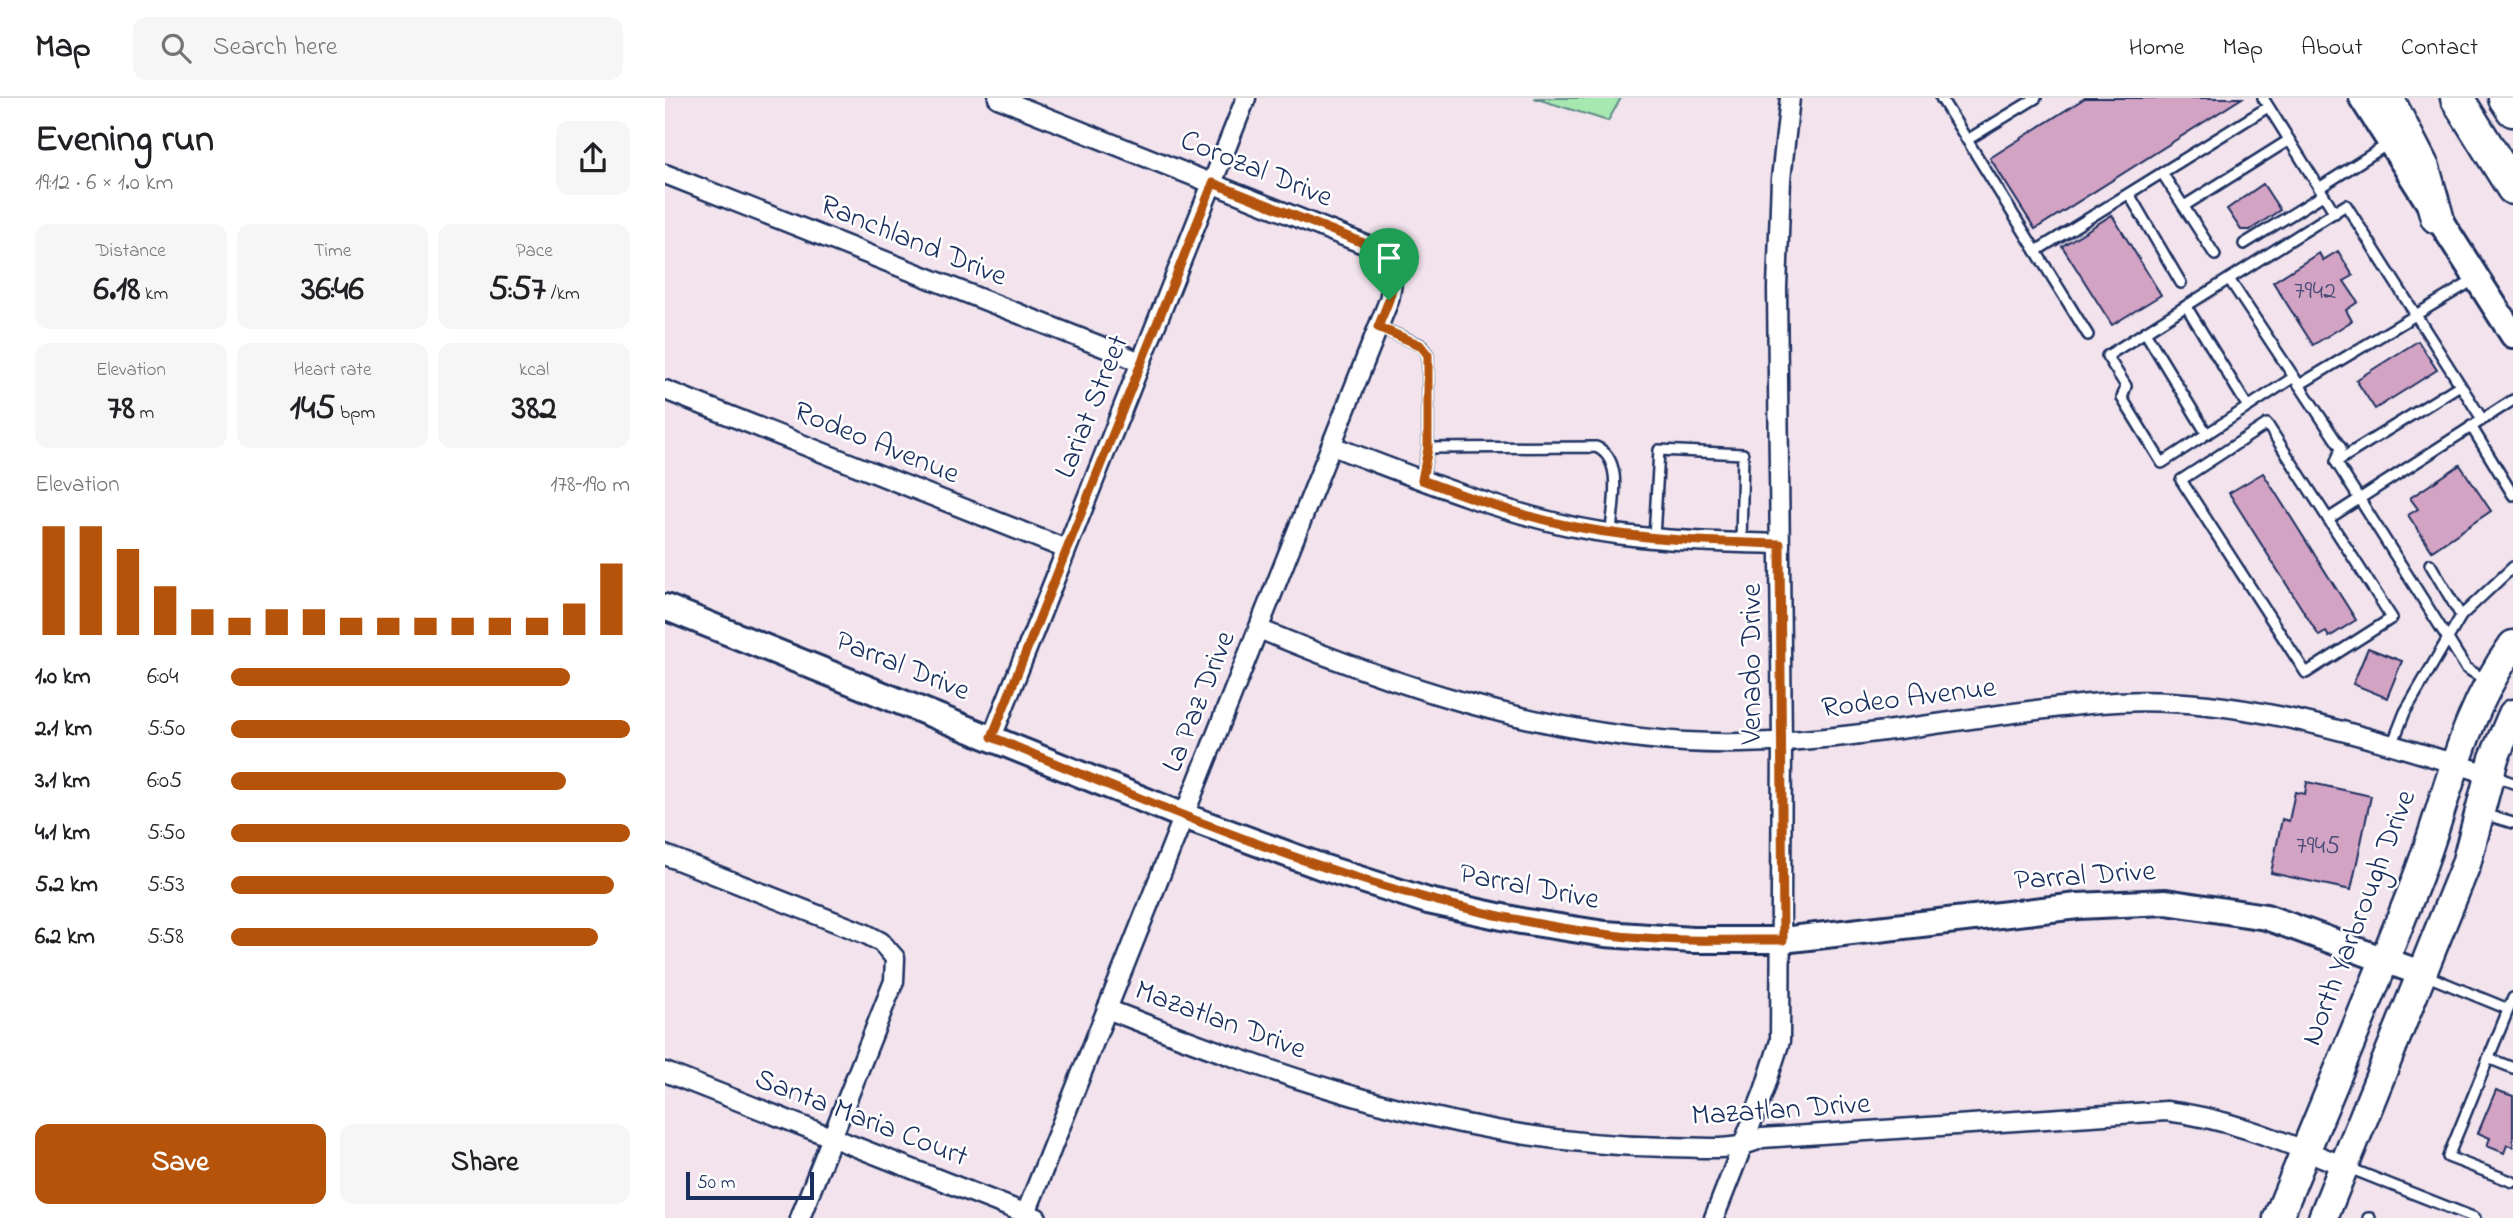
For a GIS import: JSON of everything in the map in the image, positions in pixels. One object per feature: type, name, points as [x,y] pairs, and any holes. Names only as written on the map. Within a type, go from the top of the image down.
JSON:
[{"type":"highway","points":[[2387,98],[2423,168],[2437,217]]},
{"type":"highway","points":[[2457,98],[2513,188]]},
{"type":"highway","points":[[2505,98],[2513,110]]},
{"type":"main road","name":"North Yarbrough Drive","points":[[2278,1218],[2416,883],[2453,763],[2488,683],[2513,645]]},
{"type":"main road","points":[[2323,1218],[2466,864],[2480,813],[2501,779],[2511,724]]},
{"type":"street","name":"Corozal Drive","points":[[998,98],[1376,248]]},
{"type":"street","name":"Lariat Street","points":[[992,737],[1246,98]]},
{"type":"street","name":"Venado Drive","points":[[1714,1218],[1780,1041],[1783,940],[1777,288],[1781,179],[1790,98]]},
{"type":"street","points":[[2361,98],[2513,335]]},
{"type":"street","name":"Ranchland Drive","points":[[665,174],[1141,362]]},
{"type":"street","name":"La Paz Drive","points":[[1029,1216],[1107,1009],[1378,327],[1394,277],[1392,264],[1376,248]]},
{"type":"street","name":"Rodeo Avenue","points":[[665,390],[1066,549]]},
{"type":"street","points":[[1332,446],[1518,513],[1611,533],[1654,538],[1780,544]]},
{"type":"street","name":"Parral Drive","points":[[665,607],[1184,816],[1325,868],[1428,901],[1605,934],[1692,940],[1783,940],[2078,906],[2166,902],[2266,917],[2423,974]]},
{"type":"street","name":"Rodeo Avenue","points":[[1259,629],[1427,693],[1499,714],[1590,731],[1685,742],[1782,742],[2102,703],[2166,702],[2215,705],[2273,715],[2392,745],[2501,779]]},
{"type":"street","points":[[665,855],[866,934],[888,948],[895,958],[894,981],[800,1218]]},
{"type":"street","name":"Mazatlan Drive","points":[[1107,1009],[1273,1073],[1445,1120],[1541,1137],[1634,1147],[1741,1148],[1762,1138],[2166,1111],[2201,1115],[2344,1166]]},
{"type":"street","name":"Santa Maria Court","points":[[665,1072],[1029,1216]]},
{"type":"lane","points":[[1941,98],[2088,335]]},
{"type":"lane","points":[[1967,140],[2036,98]]},
{"type":"lane","points":[[2263,98],[2335,212]]},
{"type":"lane","points":[[2036,251],[2268,107]]},
{"type":"lane","points":[[2184,206],[2289,140]]},
{"type":"lane","points":[[2244,244],[2390,142]]},
{"type":"lane","points":[[2162,173],[2215,255]]},
{"type":"lane","points":[[2129,194],[2181,283]]},
{"type":"lane","points":[[2477,279],[2415,313],[2296,381],[2248,407],[2162,463],[2122,398],[2126,386],[2107,356],[2346,205],[2415,313],[2460,385],[2482,419]]},
{"type":"lane","points":[[2229,279],[2341,448],[2336,462]]},
{"type":"lane","points":[[2186,306],[2248,407]]},
{"type":"lane","points":[[1378,327],[1420,345],[1428,355],[1428,448],[1422,480]]},
{"type":"lane","points":[[2145,332],[2207,433]]},
{"type":"lane","points":[[2336,462],[2460,385]]},
{"type":"lane","points":[[2328,519],[2513,400]]},
{"type":"lane","points":[[2267,425],[2328,519],[2392,618],[2306,673],[2181,480],[2267,425]]},
{"type":"lane","points":[[2471,426],[2513,495]]},
{"type":"lane","points":[[1428,448],[1596,447],[1605,451],[1614,463],[1611,533]]},
{"type":"lane","points":[[1654,538],[1659,450],[1742,454],[1741,543]]},
{"type":"lane","points":[[2336,462],[2466,668],[2488,683]]},
{"type":"lane","points":[[2430,564],[2461,616]]},
{"type":"lane","points":[[2392,745],[2405,712],[2461,616],[2513,567]]},
{"type":"lane","points":[[2480,813],[2513,823]]},
{"type":"lane","points":[[2423,974],[2508,1009]]},
{"type":"lane","points":[[2513,998],[2448,1157],[2513,1182]]},
{"type":"lane","points":[[2489,1058],[2513,1068]]},
{"type":"lane","points":[[2344,1166],[2475,1218]]},
{"type":"green space","points":[[1534,98],[1621,98],[1608,121]]},
{"type":"building","points":[[2085,98],[2242,98],[2035,229],[1990,158]]},
{"type":"building","points":[[2263,184],[2280,210],[2250,230],[2241,230],[2227,209]]},
{"type":"building","points":[[2112,215],[2161,295],[2112,325],[2062,246]]},
{"type":"building","points":[[2338,251],[2353,276],[2344,281],[2358,302],[2346,310],[2352,321],[2313,345],[2273,282],[2319,253],[2323,260]]},
{"type":"building","points":[[2418,341],[2437,370],[2375,409],[2356,380]]},
{"type":"building","points":[[2460,465],[2491,511],[2432,551],[2408,515],[2418,509],[2410,498]]},
{"type":"building","points":[[2263,473],[2356,620],[2329,637],[2326,632],[2319,636],[2229,493]]},
{"type":"building","points":[[2368,648],[2402,661],[2387,698],[2353,684]]},
{"type":"building","points":[[2307,782],[2371,796],[2351,890],[2271,873],[2282,819],[2289,821],[2295,792],[2305,794]]},
{"type":"building","points":[[2496,1090],[2513,1096],[2513,1147],[2507,1145],[2504,1153],[2487,1146],[2490,1138],[2478,1133]]},
{"type":"route","points":[[1213,183],[1376,248],[1392,264],[1394,277],[1389,300],[1378,327],[1420,345],[1428,355],[1428,448],[1422,480],[1518,513],[1574,527],[1633,537],[1780,544],[1783,940],[1692,940],[1605,934],[1428,901],[1325,868],[1184,816],[992,737],[1213,183]]}]
